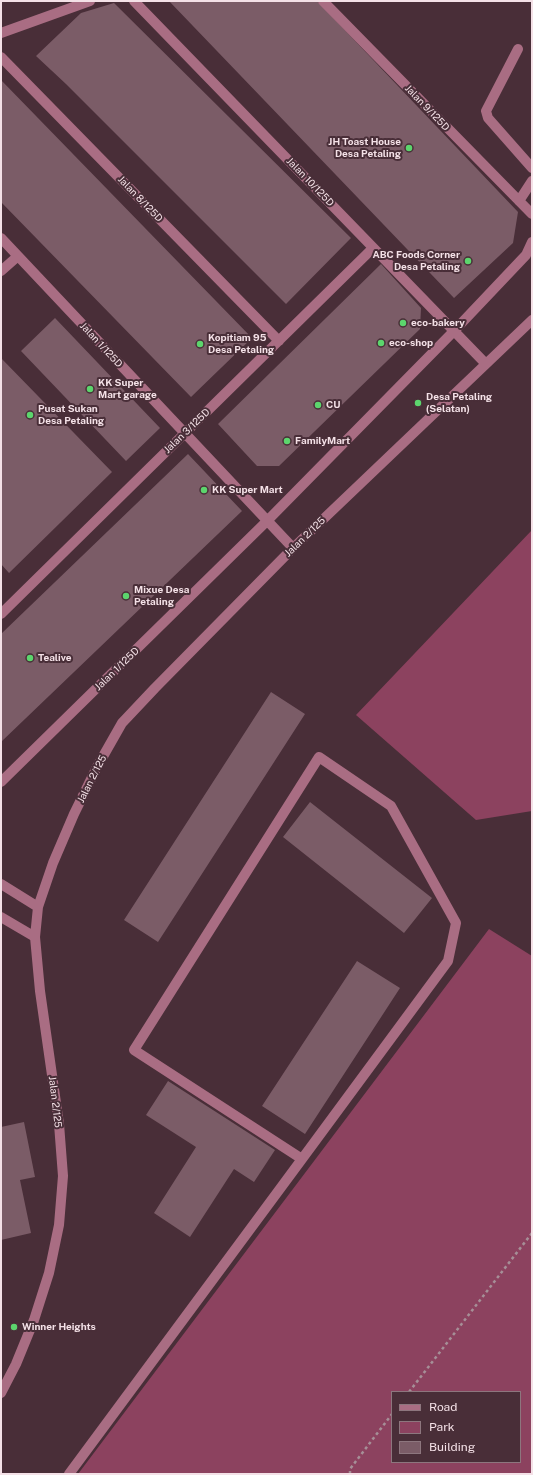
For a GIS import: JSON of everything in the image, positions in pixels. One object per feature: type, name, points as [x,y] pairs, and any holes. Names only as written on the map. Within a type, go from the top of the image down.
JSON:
[{"type":"street","points":[[1,33],[90,1]]},
{"type":"street","name":"Jalan 10/125D","points":[[134,1],[486,364]]},
{"type":"street","name":"Jalan 9/125D","points":[[323,1],[532,214]]},
{"type":"street","points":[[518,49],[487,107],[486,114],[532,168]]},
{"type":"street","name":"Jalan 8/125D","points":[[1,57],[279,341]]},
{"type":"street","points":[[519,201],[532,181]]},
{"type":"street","name":"Jalan 1/125D","points":[[1,238],[293,548]]},
{"type":"street","points":[[267,522],[454,331],[526,255],[532,242]]},
{"type":"street","name":"Jalan 3/125D","points":[[1,614],[373,248]]},
{"type":"street","points":[[1,271],[18,256]]},
{"type":"street","name":"Jalan 2/125","points":[[1,1393],[16,1364],[34,1320],[49,1273],[60,1225],[63,1176],[59,1124],[40,991],[35,936],[38,907],[53,863],[74,814],[122,723],[293,548],[532,320]]},
{"type":"street","name":"Jalan 1/125D","points":[[1,782],[267,522]]},
{"type":"street","points":[[69,1474],[302,1159],[448,961],[456,922],[391,806],[319,757],[134,1050],[302,1159]]},
{"type":"street","points":[[1,884],[38,907]]},
{"type":"street","points":[[1,917],[35,936]]},
{"type":"path","points":[[410,1391],[532,1233]]},
{"type":"path","points":[[350,1474],[350,1469],[391,1415]]},
{"type":"green space","points":[[532,530],[532,811],[476,820],[356,715]]},
{"type":"green space","points":[[489,929],[532,956],[532,1474],[78,1474]]},
{"type":"building","points":[[169,1],[317,1],[518,212],[513,243],[454,298]]},
{"type":"building","points":[[114,3],[351,238],[286,304],[66,84],[36,56],[81,13]]},
{"type":"building","points":[[1,80],[252,338],[191,397],[1,202]]},
{"type":"building","points":[[381,264],[421,308],[420,329],[279,466],[257,466],[218,424]]},
{"type":"building","name":"KK Super Mart garage","points":[[55,318],[160,428],[126,461],[21,351]]},
{"type":"building","name":"Pusat Sukan Desa Petaling","points":[[1,358],[112,472],[9,573],[1,564]]},
{"type":"building","points":[[188,454],[242,511],[1,742],[1,634]]},
{"type":"building","points":[[271,692],[305,714],[158,942],[124,920]]},
{"type":"building","points":[[310,802],[432,898],[404,933],[283,837]]},
{"type":"building","points":[[357,961],[400,988],[305,1134],[262,1106]]},
{"type":"building","points":[[168,1081],[275,1150],[254,1182],[234,1169],[190,1237],[154,1213],[196,1147],[146,1115]]},
{"type":"building","points":[[24,1122],[35,1177],[20,1180],[31,1233],[1,1240],[1,1127]]},
{"type":"place","name":"JH Toast House Desa Petaling","points":[[409,148]]},
{"type":"place","name":"ABC Foods Corner Desa Petaling","points":[[468,261]]},
{"type":"place","name":"eco-bakery","points":[[403,323]]},
{"type":"place","name":"eco-shop","points":[[381,343]]},
{"type":"place","name":"Kopitiam 95 Desa Petaling","points":[[200,344]]},
{"type":"place","name":"KK Super Mart garage","points":[[90,389]]},
{"type":"place","name":"Desa Petaling (Selatan)","points":[[418,403]]},
{"type":"place","name":"CU","points":[[318,405]]},
{"type":"place","name":"Pusat Sukan Desa Petaling","points":[[30,415]]},
{"type":"place","name":"FamilyMart","points":[[287,441]]},
{"type":"place","name":"KK Super Mart","points":[[204,490]]},
{"type":"place","name":"Mixue Desa Petaling","points":[[126,596]]},
{"type":"place","name":"Tealive","points":[[30,658]]},
{"type":"place","name":"Winner Heights","points":[[14,1327]]}]
